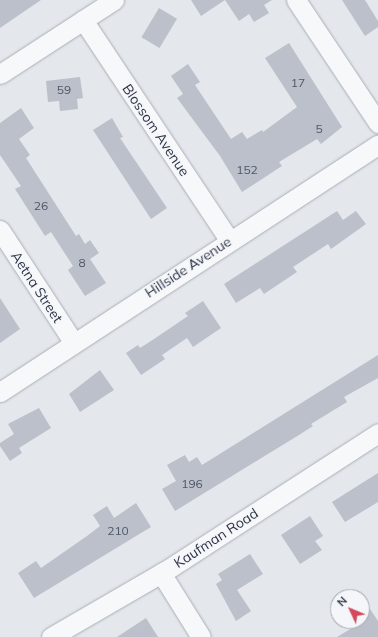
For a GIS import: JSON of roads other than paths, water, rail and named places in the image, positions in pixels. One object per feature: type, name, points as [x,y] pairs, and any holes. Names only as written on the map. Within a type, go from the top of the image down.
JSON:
[{"type":"street","points":[[0,74],[114,0]]},
{"type":"street","points":[[296,0],[378,123]]},
{"type":"street","name":"Blossom Avenue","points":[[83,20],[229,240]]},
{"type":"street","name":"Hillside Avenue","points":[[0,392],[229,240],[378,145]]},
{"type":"street","name":"Aetna Street","points":[[0,230],[74,343]]},
{"type":"street","name":"Kaufman Road","points":[[51,637],[161,573],[378,433]]},
{"type":"street","points":[[161,573],[202,637]]}]
